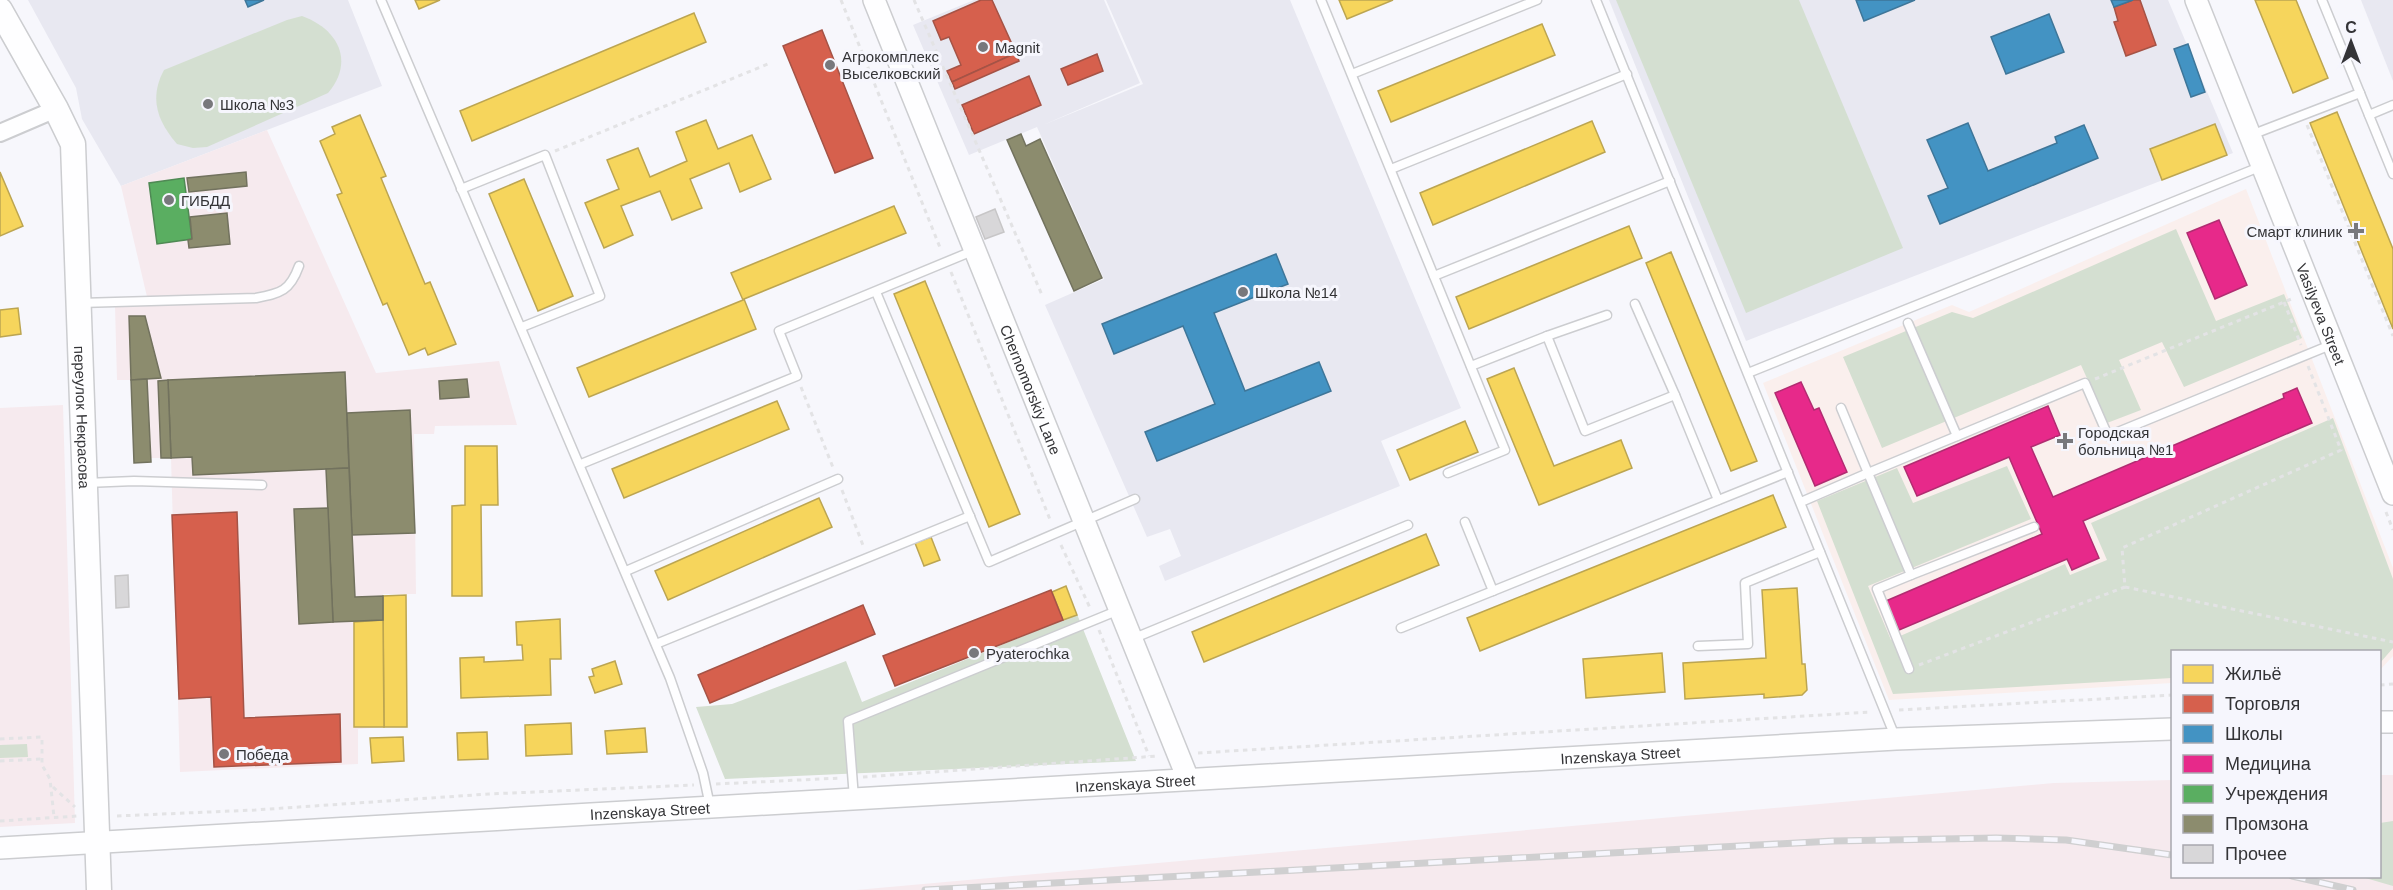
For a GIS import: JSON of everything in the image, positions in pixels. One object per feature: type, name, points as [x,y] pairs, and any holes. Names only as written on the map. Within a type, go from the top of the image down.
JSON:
[{"type":"main road","name":"переулок Некрасова","points":[[0,10],[56,109],[73,144],[99,890]]},
{"type":"street","name":"Chernomorskiy Lane","points":[[874,0],[1188,779]]},
{"type":"street","name":"Vasilyeva Street","points":[[2196,0],[2393,494]]},
{"type":"street","points":[[0,133],[56,109]]},
{"type":"street","name":"Inzenskaya Street","points":[[0,848],[710,807],[853,788],[1188,779],[1896,739],[2171,729]]},
{"type":"lane","points":[[381,0],[670,678],[710,807]]},
{"type":"lane","points":[[1322,0],[1505,450],[1448,473]]},
{"type":"lane","points":[[1352,74],[1537,0]]},
{"type":"lane","points":[[1596,0],[1896,739]]},
{"type":"lane","points":[[2322,0],[2393,174]]},
{"type":"lane","points":[[1391,169],[1627,74]]},
{"type":"lane","points":[[2251,135],[2360,93]]},
{"type":"lane","points":[[2369,115],[2393,105]]},
{"type":"lane","points":[[461,189],[546,155],[600,296],[522,327]]},
{"type":"lane","points":[[1748,373],[2263,165]]},
{"type":"lane","points":[[1434,276],[1670,181]]},
{"type":"lane","points":[[580,464],[797,376],[779,331],[976,250]]},
{"type":"lane","points":[[80,303],[256,298],[279,294],[293,282],[299,266]]},
{"type":"lane","points":[[876,292],[989,562],[1135,499]]},
{"type":"lane","points":[[1635,304],[1718,500]]},
{"type":"lane","points":[[1471,366],[1607,315]]},
{"type":"lane","points":[[1908,323],[1957,436]]},
{"type":"lane","points":[[1547,336],[1585,431],[1675,395]]},
{"type":"lane","points":[[1800,502],[2085,383],[2108,436],[2334,344]]},
{"type":"lane","points":[[1841,408],[1911,575]]},
{"type":"lane","points":[[1401,628],[1788,472]]},
{"type":"lane","points":[[626,571],[838,479]]},
{"type":"lane","points":[[84,483],[134,481],[262,484]]},
{"type":"lane","points":[[656,644],[970,516]]},
{"type":"lane","points":[[1465,522],[1493,591]]},
{"type":"lane","points":[[1131,639],[1408,525]]},
{"type":"lane","points":[[1910,669],[1877,589],[2034,527]]},
{"type":"lane","points":[[1698,646],[1748,644],[1745,583],[1821,552]]},
{"type":"lane","points":[[853,788],[848,721],[1120,609]]},
{"type":"path","points":[[841,0],[1055,533],[1095,620],[1149,756]]},
{"type":"path","points":[[914,0],[1042,294]]},
{"type":"path","points":[[546,155],[768,64]]},
{"type":"path","points":[[2305,122],[2393,336]]},
{"type":"path","points":[[2085,383],[2302,295]]},
{"type":"path","points":[[2125,587],[2122,548],[2341,450],[2284,302]]},
{"type":"path","points":[[1910,669],[2125,587],[2393,642]]},
{"type":"path","points":[[97,816],[255,810],[489,794],[705,785],[853,788],[1149,756],[1885,711],[2171,696]]},
{"type":"path","points":[[0,739],[42,737],[42,759],[51,786],[54,817]]},
{"type":"path","points":[[0,761],[42,759]]},
{"type":"path","points":[[0,821],[85,816],[51,786]]},
{"type":"shaded area","name":"Школа №3","points":[[28,0],[348,0],[382,86],[121,186],[82,119],[76,88]]},
{"type":"shaded area","name":"Школа №14","points":[[974,0],[1104,0],[1140,83],[1043,125],[1143,84],[1106,0],[1290,0],[1461,408],[1381,441],[1400,486],[1165,581],[1159,566],[1181,556],[1170,529],[1147,537],[1045,305],[1104,279],[1037,127],[969,155],[913,25]]},
{"type":"shaded area","points":[[1609,0],[2168,0],[2233,153],[1746,341]]},
{"type":"shaded area","points":[[2361,0],[2393,0],[2393,81]]},
{"type":"shaded area","points":[[267,130],[376,373],[499,361],[517,425],[435,426],[434,434],[414,434],[416,594],[383,594],[385,727],[358,729],[358,764],[180,772],[171,458],[138,458],[133,380],[117,380],[115,306],[148,301],[121,186]]},
{"type":"shaded area","name":"Городская больница №1","points":[[2246,189],[2393,568],[2393,656],[2381,669],[2381,650],[2171,650],[2171,683],[1889,700],[1763,383],[1952,305],[1969,312]]},
{"type":"shaded area","points":[[63,405],[75,823],[0,827],[0,408]]},
{"type":"shaded area","points":[[2381,775],[2393,775],[2393,890],[856,890],[2054,783],[2171,780],[2171,878],[2381,878]]},
{"type":"green space","points":[[1616,0],[1799,0],[1903,248],[1746,313]]},
{"type":"green space","points":[[302,16],[325,29],[339,47],[340,69],[328,93],[207,147],[193,148],[177,144],[164,127],[157,109],[157,90],[164,70]]},
{"type":"green space","points":[[2176,229],[2216,321],[2284,294],[2302,338],[2184,387],[2162,342],[2119,360],[2141,410],[2107,423],[2081,365],[1882,448],[1843,357],[1952,312],[1973,318]]},
{"type":"green space","points":[[2333,418],[2393,579],[2393,648],[2381,662],[2381,650],[2171,650],[2171,678],[1893,694],[1817,501],[1897,468],[1913,503],[2007,466],[2031,519],[1868,586],[1891,640],[2065,564],[2070,575],[2107,560],[2091,523]]},
{"type":"green space","points":[[1077,614],[1136,761],[725,779],[696,707],[732,704],[846,661],[862,702]]},
{"type":"green space","points":[[27,744],[28,757],[0,758],[0,745]]},
{"type":"green space","points":[[2393,821],[2393,886],[2365,878],[2381,878],[2381,823]]},
{"type":"building: Жильё","points":[[415,0],[440,0],[419,9]]},
{"type":"building: Жильё","points":[[1339,0],[1393,0],[1347,19]]},
{"type":"building: Жильё","points":[[2255,0],[2296,0],[2328,78],[2293,93]]},
{"type":"building: Жильё","points":[[694,13],[706,42],[472,141],[460,111]]},
{"type":"building: Жильё","points":[[1542,24],[1555,55],[1391,122],[1378,91]]},
{"type":"building: Жильё","points":[[2337,112],[2393,249],[2393,329],[2310,123]]},
{"type":"building: Жильё","points":[[360,115],[386,176],[381,178],[425,284],[430,282],[456,344],[428,355],[425,348],[409,355],[387,303],[383,305],[337,195],[342,193],[320,141],[335,134],[332,127]]},
{"type":"building: Жильё","points":[[706,120],[718,149],[752,135],[771,179],[740,192],[729,163],[690,179],[702,208],[672,220],[660,191],[621,206],[633,235],[604,248],[585,203],[619,189],[607,160],[638,148],[650,177],[687,161],[676,132]]},
{"type":"building: Жильё","points":[[1592,121],[1605,152],[1433,225],[1420,193]]},
{"type":"building: Жильё","points":[[2215,124],[2227,155],[2162,180],[2150,149]]},
{"type":"building: Жильё","points":[[0,172],[23,226],[0,236]]},
{"type":"building: Жильё","points":[[524,179],[573,296],[538,311],[489,194]]},
{"type":"building: Жильё","points":[[894,206],[906,233],[744,299],[756,329],[589,397],[577,368],[743,300],[731,273]]},
{"type":"building: Жильё","points":[[1629,226],[1642,258],[1469,329],[1456,297]]},
{"type":"building: Жильё","points":[[1671,252],[1757,461],[1731,471],[1646,263]]},
{"type":"building: Жильё","points":[[925,281],[1020,514],[989,527],[894,294]]},
{"type":"building: Жильё","points":[[18,308],[21,334],[0,337],[0,310]]},
{"type":"building: Жильё","points":[[1514,368],[1554,466],[1621,440],[1632,468],[1539,505],[1487,379]]},
{"type":"building: Жильё","points":[[777,401],[789,429],[624,498],[612,469]]},
{"type":"building: Жильё","points":[[1465,421],[1478,452],[1410,480],[1397,450]]},
{"type":"building: Жильё","points":[[465,446],[497,446],[498,505],[481,505],[482,596],[452,596],[452,506],[465,505]]},
{"type":"building: Жильё","points":[[1773,495],[1786,527],[1480,651],[1467,618]]},
{"type":"building: Жильё","points":[[819,498],[832,527],[668,600],[655,571]]},
{"type":"building: Жильё","points":[[1426,534],[1439,565],[1204,662],[1192,632]]},
{"type":"building: Жильё","points":[[931,537],[940,560],[924,566],[915,543]]},
{"type":"building: Жильё","points":[[1066,586],[1077,615],[1063,620],[1052,592]]},
{"type":"building: Жильё","points":[[1797,588],[1802,664],[1805,664],[1807,690],[1802,695],[1764,698],[1764,694],[1685,699],[1683,663],[1766,658],[1762,590]]},
{"type":"building: Жильё","points":[[406,595],[407,727],[384,727],[383,596]]},
{"type":"building: Жильё","points":[[560,619],[561,659],[550,659],[551,695],[461,698],[460,658],[484,657],[484,662],[523,660],[522,645],[517,645],[516,622]]},
{"type":"building: Жильё","points":[[383,620],[384,727],[354,727],[354,622]]},
{"type":"building: Жильё","points":[[1662,653],[1665,692],[1586,698],[1583,659]]},
{"type":"building: Жильё","points":[[615,661],[622,684],[595,693],[589,677],[594,676],[592,669]]},
{"type":"building: Жильё","points":[[571,723],[572,754],[526,756],[525,725]]},
{"type":"building: Жильё","points":[[645,728],[647,752],[607,754],[605,731]]},
{"type":"building: Жильё","points":[[487,732],[488,759],[458,760],[457,733]]},
{"type":"building: Жильё","points":[[403,737],[404,761],[372,763],[370,738]]},
{"type":"building: Торговля","name":"Magnit","points":[[981,0],[992,0],[1016,53],[952,82],[947,71],[961,65],[949,37],[941,40],[933,21]]},
{"type":"building: Торговля","points":[[2133,0],[2140,0],[2156,45],[2126,56],[2114,22],[2118,21],[2114,7]]},
{"type":"building: Торговля","points":[[822,30],[873,158],[835,173],[783,46]]},
{"type":"building: Торговля","points":[[1016,53],[1019,61],[955,89],[952,82]]},
{"type":"building: Торговля","points":[[1097,54],[1103,71],[1068,85],[1061,69]]},
{"type":"building: Торговля","points":[[1029,76],[1041,105],[974,134],[962,105]]},
{"type":"building: Торговля","points":[[237,512],[244,718],[340,714],[341,762],[214,767],[211,697],[179,699],[172,515]]},
{"type":"building: Торговля","points":[[1051,590],[1063,620],[895,686],[883,656]]},
{"type":"building: Торговля","points":[[863,605],[875,634],[710,703],[698,675]]},
{"type":"building: Школы","points":[[245,0],[264,0],[248,7]]},
{"type":"building: Школы","points":[[1856,0],[1915,0],[1864,21]]},
{"type":"building: Школы","points":[[2111,0],[2133,0],[2114,7]]},
{"type":"building: Школы","points":[[2049,14],[2064,52],[2006,74],[1991,37]]},
{"type":"building: Школы","points":[[2188,44],[2205,92],[2191,97],[2174,49]]},
{"type":"building: Школы","points":[[1968,123],[1988,171],[2057,143],[2055,137],[2084,125],[2098,158],[1940,224],[1928,196],[1948,188],[1927,140]]},
{"type":"building: Школы","points":[[1276,254],[1288,284],[1214,313],[1245,391],[1319,362],[1331,391],[1157,461],[1145,432],[1215,404],[1183,326],[1114,354],[1102,324]]},
{"type":"building: Медицина","points":[[2219,220],[2247,285],[2215,299],[2187,233]]},
{"type":"building: Медицина","points":[[1801,382],[1814,410],[1819,408],[1847,472],[1815,486],[1775,393]]},
{"type":"building: Медицина","points":[[2297,388],[2312,423],[2083,521],[2099,558],[2072,570],[2067,559],[1899,630],[1886,601],[2042,534],[2009,457],[1917,496],[1904,467],[2048,406],[2060,435],[2031,447],[2053,497],[2284,398],[2283,394]]},
{"type":"building: Учреждения","name":"ГИБДД","points":[[184,178],[192,239],[157,244],[149,183]]},
{"type":"building: Промзона","points":[[1021,134],[1026,146],[1040,139],[1102,278],[1074,291],[1007,140]]},
{"type":"building: Промзона","points":[[246,172],[247,186],[189,192],[187,178]]},
{"type":"building: Промзона","points":[[227,213],[230,244],[189,248],[188,240],[192,239],[190,217]]},
{"type":"building: Промзона","points":[[129,316],[145,316],[161,378],[131,380]]},
{"type":"building: Промзона","points":[[345,372],[349,468],[193,475],[192,457],[171,458],[168,380]]},
{"type":"building: Промзона","points":[[147,379],[151,462],[134,463],[131,380]]},
{"type":"building: Промзона","points":[[467,379],[469,397],[440,399],[439,381]]},
{"type":"building: Промзона","points":[[168,380],[171,458],[161,458],[158,381]]},
{"type":"building: Промзона","points":[[410,410],[415,533],[352,535],[347,413]]},
{"type":"building: Промзона","points":[[349,468],[355,597],[383,596],[383,620],[333,622],[326,469]]},
{"type":"building: Промзона","points":[[328,508],[333,622],[299,624],[294,509]]},
{"type":"building: Прочее","points":[[995,209],[1004,232],[985,239],[976,217]]},
{"type":"building: Прочее","points":[[128,575],[129,607],[116,608],[115,576]]},
{"type":"railway","points":[[925,890],[1833,841],[1996,838],[2066,840],[2171,855]]},
{"type":"railway","points":[[2301,878],[2353,890]]},
{"type":"place","name":"Magnit","points":[[983,47]]},
{"type":"place","name":"Агрокомплекс Выселковский","points":[[830,65]]},
{"type":"place","name":"Школа №3","points":[[208,104]]},
{"type":"place","name":"ГИБДД","points":[[169,200]]},
{"type":"place","name":"Смарт клиник","points":[[2356,231]]},
{"type":"place","name":"Школа №14","points":[[1243,292]]},
{"type":"place","name":"Городская больница №1","points":[[2065,441]]},
{"type":"place","name":"Pyaterochka","points":[[974,653]]},
{"type":"place","name":"Победа","points":[[224,754]]}]
